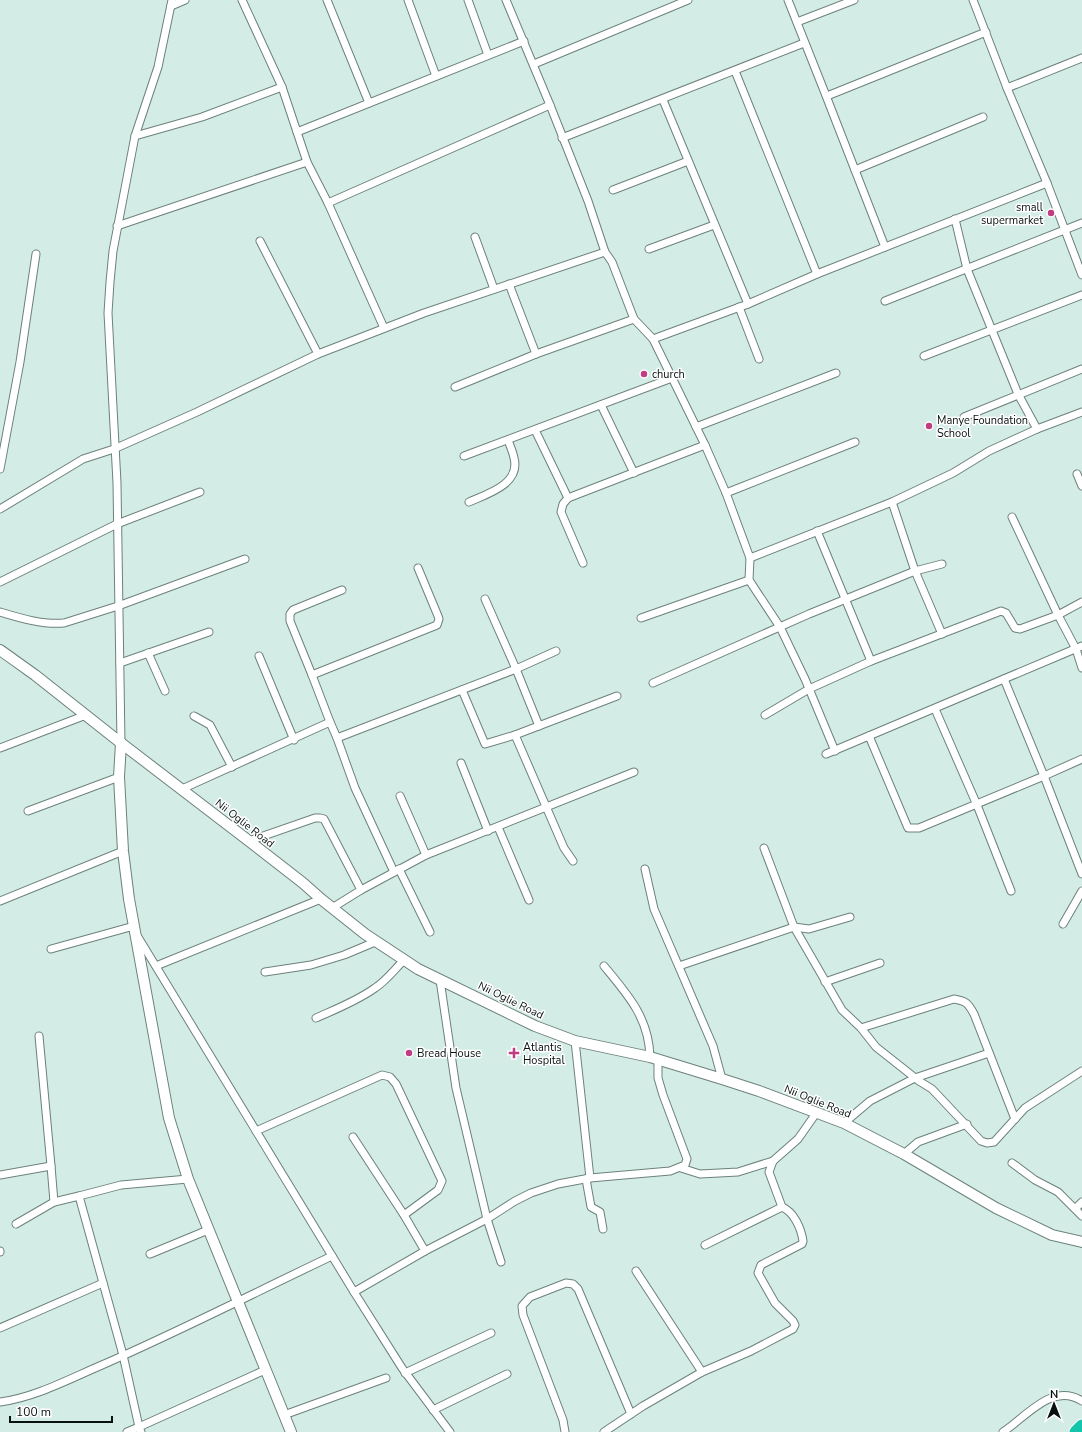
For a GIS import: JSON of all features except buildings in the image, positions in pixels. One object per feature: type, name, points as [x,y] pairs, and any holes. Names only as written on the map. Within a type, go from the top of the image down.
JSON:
[{"type":"highway","points":[[1076,1432],[1082,1426]]},
{"type":"street","points":[[185,0],[172,3],[158,66],[135,136],[118,226],[110,282],[108,314],[117,483],[121,743],[119,777],[123,851],[135,930],[169,1118],[188,1179],[291,1432]]},
{"type":"street","points":[[242,0],[282,87],[307,162],[328,203],[384,328]]},
{"type":"street","points":[[327,0],[369,103]]},
{"type":"street","points":[[408,0],[436,76]]},
{"type":"street","points":[[468,0],[488,55]]},
{"type":"street","points":[[506,0],[534,64],[588,201],[605,252],[612,262],[634,319],[653,339],[705,445],[726,493],[750,558],[749,580],[780,627],[809,689],[835,751]]},
{"type":"street","points":[[534,64],[688,0]]},
{"type":"street","points":[[788,0],[804,43],[827,96],[885,247]]},
{"type":"street","points":[[797,22],[854,0]]},
{"type":"street","points":[[973,0],[1007,88],[1047,183],[1082,275]]},
{"type":"street","points":[[827,96],[986,32]]},
{"type":"street","points":[[298,132],[524,40]]},
{"type":"street","points":[[562,138],[663,100],[804,43]]},
{"type":"street","points":[[1007,88],[1082,58]]},
{"type":"street","points":[[735,71],[816,274]]},
{"type":"street","points":[[135,136],[202,118],[282,87]]},
{"type":"street","points":[[663,100],[748,304]]},
{"type":"street","points":[[328,203],[550,105]]},
{"type":"street","points":[[855,170],[983,117]]},
{"type":"street","points":[[613,190],[688,161]]},
{"type":"street","points":[[118,226],[307,162]]},
{"type":"street","points":[[653,339],[748,304],[816,274],[1047,183]]},
{"type":"street","points":[[955,219],[967,269],[1018,394],[1037,429]]},
{"type":"street","points":[[886,301],[1082,223]]},
{"type":"street","points":[[649,249],[714,224]]},
{"type":"street","points":[[475,236],[494,289]]},
{"type":"street","points":[[260,241],[318,354]]},
{"type":"street","points":[[0,509],[83,459],[114,449],[197,412],[318,354],[424,313],[605,252]]},
{"type":"street","points":[[0,469],[20,362],[36,254]]},
{"type":"street","points":[[509,284],[536,354]]},
{"type":"street","points":[[924,356],[1082,295]]},
{"type":"street","points":[[739,307],[760,359]]},
{"type":"street","points":[[455,388],[536,354],[634,319]]},
{"type":"street","points":[[964,417],[1082,369]]},
{"type":"street","points":[[696,427],[836,373]]},
{"type":"street","points":[[464,456],[672,378]]},
{"type":"street","points":[[601,405],[634,473]]},
{"type":"street","points":[[750,558],[892,502],[954,473],[989,451],[1037,429],[1082,412]]},
{"type":"street","points":[[535,430],[568,498]]},
{"type":"street","points":[[469,502],[497,489],[508,482],[513,475],[515,466],[514,458],[508,440]]},
{"type":"street","points":[[726,493],[856,442]]},
{"type":"street","points":[[583,562],[561,512],[563,504],[568,498],[705,445]]},
{"type":"street","points":[[1077,474],[1082,486]]},
{"type":"street","points":[[0,582],[117,524],[200,492]]},
{"type":"street","points":[[892,502],[915,571],[942,634]]},
{"type":"street","points":[[1012,517],[1058,615],[1079,648],[1082,668]]},
{"type":"street","points":[[816,531],[871,661]]},
{"type":"street","points":[[0,612],[38,621],[56,624],[64,623],[118,606],[245,559]]},
{"type":"street","points":[[653,684],[780,627],[915,571],[942,564]]},
{"type":"street","points":[[312,675],[437,625],[439,619],[418,568]]},
{"type":"street","points":[[641,618],[749,580]]},
{"type":"street","points":[[342,590],[293,610],[290,614],[290,621],[337,738],[354,788],[396,871],[430,932]]},
{"type":"street","points":[[485,599],[539,726]]},
{"type":"street","points":[[765,715],[809,689],[871,661],[1001,611],[1006,613],[1015,628],[1020,629],[1058,615],[1082,602]]},
{"type":"street","points":[[120,663],[209,632]]},
{"type":"street","points":[[826,754],[1079,648]]},
{"type":"street","name":"Nii Oglie Road","points":[[0,650],[35,675],[303,883],[375,942],[440,980],[534,1026],[575,1041],[654,1059],[722,1079],[844,1123],[904,1154],[996,1208],[1052,1235],[1082,1242]]},
{"type":"street","points":[[337,738],[516,669],[556,651]]},
{"type":"street","points":[[148,653],[165,691]]},
{"type":"street","points":[[259,656],[294,740]]},
{"type":"street","points":[[1004,679],[1082,874]]},
{"type":"street","points":[[462,690],[485,744],[515,735],[617,696]]},
{"type":"street","points":[[936,709],[977,805],[1011,891]]},
{"type":"street","points":[[0,748],[86,715]]},
{"type":"street","points":[[194,716],[210,724],[232,767]]},
{"type":"street","points":[[182,789],[294,740],[330,722]]},
{"type":"street","points":[[515,735],[564,848],[573,861]]},
{"type":"street","points":[[869,736],[908,828],[919,828],[977,805],[1082,759]]},
{"type":"street","points":[[461,763],[488,831]]},
{"type":"street","points":[[332,908],[361,890],[426,856],[634,772]]},
{"type":"street","points":[[28,811],[119,777]]},
{"type":"street","points":[[400,796],[426,856]]},
{"type":"street","points":[[249,841],[315,818],[324,819],[361,890]]},
{"type":"street","points":[[498,827],[529,900]]},
{"type":"street","points":[[764,848],[794,927],[842,1010],[861,1028],[876,1047],[914,1078],[932,1089],[982,1141],[987,1143],[994,1142],[1026,1108],[1082,1071]]},
{"type":"street","points":[[0,901],[123,851]]},
{"type":"street","points":[[645,869],[654,909],[713,1046],[722,1079]]},
{"type":"street","points":[[1063,924],[1082,891]]},
{"type":"street","points":[[156,966],[321,899]]},
{"type":"street","points":[[679,966],[794,927],[809,929],[850,917]]},
{"type":"street","points":[[51,949],[135,930]]},
{"type":"street","points":[[135,930],[354,1292],[405,1373],[448,1431]]},
{"type":"street","points":[[265,972],[311,965],[344,955],[375,942]]},
{"type":"street","points":[[316,1018],[375,989],[404,960]]},
{"type":"street","points":[[825,982],[880,962]]},
{"type":"street","points":[[354,1292],[425,1251],[487,1219],[515,1201],[531,1193],[558,1184],[588,1178],[650,1174],[670,1171],[681,1168],[685,1165],[687,1160],[663,1095],[645,1025],[627,994],[604,966]]},
{"type":"street","points":[[440,980],[456,1088],[487,1219],[501,1262]]},
{"type":"street","points":[[861,1028],[954,999],[964,1001],[970,1006],[974,1014],[1014,1119]]},
{"type":"street","points":[[39,1036],[54,1202]]},
{"type":"street","points":[[575,1041],[591,1207],[600,1212],[603,1228]]},
{"type":"street","points":[[844,1123],[876,1096],[914,1078],[989,1053]]},
{"type":"street","points":[[256,1131],[382,1074],[390,1077],[396,1084],[442,1181],[438,1190],[404,1215]]},
{"type":"street","points":[[604,1432],[631,1414],[702,1372],[758,1347],[793,1329],[795,1325],[793,1321],[775,1304],[758,1273],[762,1265],[802,1244],[803,1241],[793,1217],[788,1210],[782,1207],[769,1172],[774,1161],[798,1139],[817,1112]]},
{"type":"street","points":[[904,1154],[918,1142],[966,1124]]},
{"type":"street","points":[[353,1137],[404,1215],[425,1251]]},
{"type":"street","points":[[681,1168],[700,1174],[738,1172],[774,1161]]},
{"type":"street","points":[[1012,1163],[1035,1180],[1058,1192],[1076,1208],[1082,1216]]},
{"type":"street","points":[[0,1175],[51,1166]]},
{"type":"street","points":[[16,1224],[54,1202],[121,1185],[188,1179]]},
{"type":"street","points":[[80,1196],[123,1355],[140,1429]]},
{"type":"street","points":[[1076,1208],[1082,1202]]},
{"type":"street","points":[[705,1245],[782,1207]]},
{"type":"street","points":[[150,1254],[208,1230]]},
{"type":"street","points":[[0,1402],[41,1391],[123,1355],[332,1256]]},
{"type":"street","points":[[636,1271],[702,1372]]},
{"type":"street","points":[[0,1328],[103,1283]]},
{"type":"street","points":[[565,1432],[563,1420],[522,1315],[522,1306],[530,1297],[566,1283],[574,1284],[578,1289],[631,1414]]},
{"type":"street","points":[[405,1373],[491,1332]]},
{"type":"street","points":[[127,1432],[140,1429],[265,1370]]},
{"type":"street","points":[[433,1410],[507,1374]]},
{"type":"street","points":[[284,1415],[386,1378]]},
{"type":"street","points":[[1003,1432],[1030,1410],[1050,1398],[1064,1396],[1078,1399],[1082,1402]]},
{"type":"place","name":"small supermarket","points":[[1051,213]]},
{"type":"place","name":"church","points":[[644,374]]},
{"type":"place","name":"Manye Foundation School","points":[[929,426]]},
{"type":"place","name":"Bread House","points":[[409,1053]]},
{"type":"place","name":"Atlantis Hospital","points":[[514,1053]]}]
